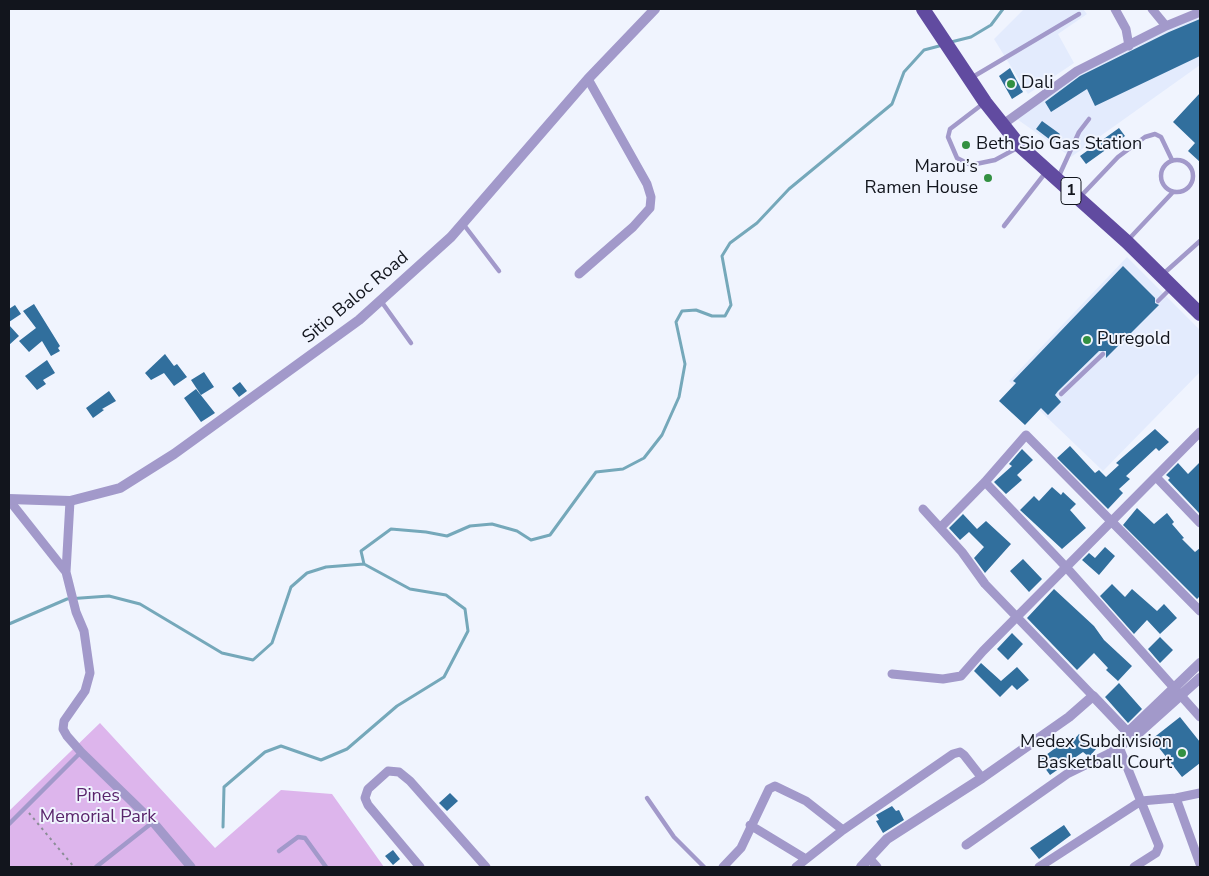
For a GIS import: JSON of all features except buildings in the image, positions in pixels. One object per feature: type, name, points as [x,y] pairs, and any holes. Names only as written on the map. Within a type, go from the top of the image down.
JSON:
[{"type":"main road","name":"1","points":[[923,9],[985,102],[1020,146],[1127,242],[1199,311]]},
{"type":"street","name":"Sitio Baloc Road","points":[[9,500],[70,501],[120,488],[149,471],[304,362],[359,320],[427,260],[463,224],[588,79],[655,9]]},
{"type":"street","points":[[1115,9],[1126,29],[1129,46]]},
{"type":"street","points":[[1152,9],[1166,26]]},
{"type":"street","points":[[1002,125],[1077,71],[1129,46],[1187,12],[1200,12]]},
{"type":"street","points":[[579,274],[633,227],[650,208],[647,184],[588,79]]},
{"type":"street","points":[[941,527],[985,482],[1026,435],[1200,611]]},
{"type":"street","points":[[892,674],[943,679],[961,676],[983,651],[1111,521],[1199,435]]},
{"type":"street","points":[[1156,477],[1200,523]]},
{"type":"street","points":[[985,482],[1066,567],[1200,717]]},
{"type":"street","points":[[9,500],[66,572]]},
{"type":"street","points":[[70,501],[66,572],[76,612],[84,631],[90,673],[85,691],[64,721],[63,728],[67,736],[81,752],[153,822],[191,867]]},
{"type":"street","points":[[923,509],[941,527],[985,584],[1093,696],[1126,740],[1141,800],[1159,846],[1156,853],[1134,867]]},
{"type":"street","points":[[966,845],[1066,774],[1126,740],[1178,692],[1200,663]]},
{"type":"street","points":[[1178,692],[1200,678]]},
{"type":"street","points":[[861,867],[887,839],[982,778],[1069,717],[1093,696]]},
{"type":"street","points":[[796,867],[843,830],[954,754],[960,752],[964,755],[982,778]]},
{"type":"street","points":[[420,867],[368,805],[365,798],[368,789],[388,771],[399,772],[410,781],[486,867]]},
{"type":"street","points":[[724,867],[740,848],[769,789],[775,786],[806,801],[843,830]]},
{"type":"street","points":[[1039,867],[1141,800],[1176,798],[1200,793]]},
{"type":"street","points":[[1176,798],[1200,864]]},
{"type":"street","points":[[750,825],[806,859]]},
{"type":"street","points":[[869,858],[877,867]]},
{"type":"lane","points":[[970,79],[1079,14]]},
{"type":"lane","points":[[985,102],[950,129],[948,137],[957,158],[971,165],[995,160],[1020,146]]},
{"type":"lane","points":[[1004,226],[1053,174],[1089,119]]},
{"type":"lane","points":[[1079,198],[1118,157],[1146,137],[1155,134],[1161,137],[1172,160]]},
{"type":"lane","points":[[1172,160],[1181,160],[1188,164],[1192,171],[1193,179],[1189,187],[1182,191],[1173,192],[1166,188],[1161,180],[1161,172],[1165,164],[1172,160]]},
{"type":"lane","points":[[1127,242],[1173,192]]},
{"type":"lane","points":[[463,224],[499,271]]},
{"type":"lane","points":[[1162,276],[1200,241]]},
{"type":"lane","points":[[1158,301],[1173,287]]},
{"type":"lane","points":[[380,300],[411,343]]},
{"type":"lane","points":[[1061,394],[1103,354]]},
{"type":"lane","points":[[9,824],[81,752]]},
{"type":"lane","points":[[647,798],[674,837],[704,867]]},
{"type":"lane","points":[[96,867],[153,822]]},
{"type":"lane","points":[[279,851],[290,841],[298,837],[305,838],[326,867]]},
{"type":"path","points":[[25,808],[74,867]]},
{"type":"shaded area","points":[[1024,9],[1083,9],[1087,14],[1058,34],[1074,63],[1028,94],[994,39]]},
{"type":"shaded area","points":[[1200,14],[1200,65],[1071,157],[1014,117],[1078,70]]},
{"type":"shaded area","points":[[1127,257],[1200,330],[1200,372],[1103,471],[1009,381]]},
{"type":"green space","name":"Pines Memorial Park","points":[[100,723],[215,848],[281,790],[332,794],[384,867],[9,867],[9,811]]},
{"type":"waterway","points":[[951,42],[971,37],[991,25],[1003,9]]},
{"type":"waterway","points":[[364,564],[361,551],[391,529],[447,536],[470,526],[492,524],[517,531],[531,540],[550,535],[596,472],[623,469],[644,458],[662,435],[679,397],[685,364],[676,322],[682,311],[696,310],[712,316],[725,316],[731,305],[722,256],[730,243],[757,223],[789,189],[892,104],[904,72],[924,50],[943,45]]},
{"type":"waterway","points":[[9,624],[67,599],[109,596],[140,604],[222,653],[253,660],[272,643],[291,587],[307,573],[326,567],[364,564],[410,589],[446,595],[465,609],[468,631],[444,677],[397,706],[347,749],[321,760],[281,746],[265,752],[224,787],[223,827]]},
{"type":"place","name":"Dali","points":[[1011,84]]},
{"type":"place","name":"Beth Sio Gas Station","points":[[966,145]]},
{"type":"place","name":"Marou’s Ramen House","points":[[988,178]]},
{"type":"place","name":"Puregold","points":[[1087,340]]},
{"type":"place","name":"Medex Subdivision Basketball Court","points":[[1182,753]]}]
